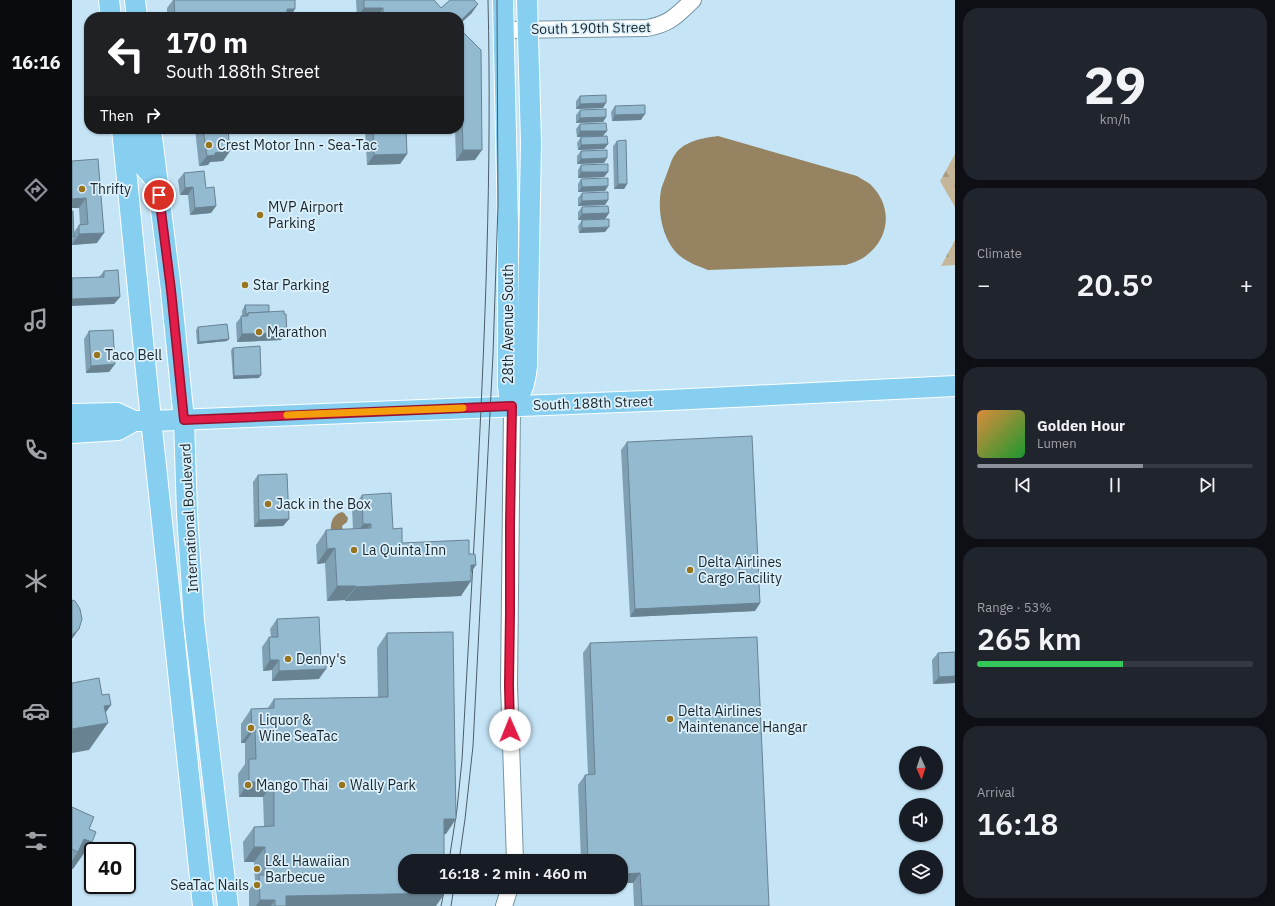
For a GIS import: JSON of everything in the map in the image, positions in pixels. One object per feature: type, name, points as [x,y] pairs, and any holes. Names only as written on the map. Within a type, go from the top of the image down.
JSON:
[{"type":"main road","points":[[110,0],[111,12]]},
{"type":"main road","points":[[135,0],[136,12]]},
{"type":"main road","name":"28th Avenue South","points":[[503,0],[508,224],[508,386],[512,406]]},
{"type":"main road","name":"28th Avenue South","points":[[512,406],[523,389],[526,380],[527,366],[531,178],[527,0]]},
{"type":"main road","name":"International Boulevard","points":[[122,134],[143,421],[203,906]]},
{"type":"main road","points":[[138,134],[141,164],[158,183]]},
{"type":"main road","name":"International Boulevard","points":[[152,134],[171,290],[184,420],[187,514],[194,621],[228,906]]},
{"type":"main road","name":"South 188th Street","points":[[72,433],[118,430],[143,421],[670,400],[955,386]]},
{"type":"main road","name":"South 188th Street","points":[[72,414],[117,413],[143,421]]},
{"type":"street","name":"South 190th Street","points":[[504,30],[647,28],[659,26],[671,20],[693,0]]},
{"type":"street","points":[[512,406],[509,685],[515,854]]},
{"type":"street","points":[[504,906],[508,894]]},
{"type":"green space","points":[[955,154],[955,207],[940,181]]},
{"type":"green space","points":[[955,240],[955,265],[941,266]]},
{"type":"shaded area","points":[[718,136],[857,176],[870,184],[878,193],[883,203],[885,213],[886,223],[879,242],[872,251],[863,258],[846,265],[708,270],[683,258],[674,250],[665,235],[660,208],[661,188],[673,158],[680,149],[689,143]]},
{"type":"shaded area","points":[[342,512],[348,518],[347,522],[342,526],[343,531],[331,531],[331,525],[334,517]]},
{"type":"building","points":[[174,0],[295,0],[295,9],[287,9],[287,12],[175,12]]},
{"type":"building","points":[[364,0],[434,0],[441,8],[450,0],[474,0],[478,4],[464,17],[464,12],[383,12],[383,8],[364,8]]},
{"type":"building","points":[[464,33],[481,50],[482,150],[463,150]]},
{"type":"building","points":[[606,95],[606,103],[580,104],[580,96]]},
{"type":"building","points":[[645,105],[645,114],[615,115],[615,106]]},
{"type":"building","points":[[606,109],[606,117],[580,118],[580,110]]},
{"type":"building","points":[[606,123],[607,131],[580,131],[580,124]]},
{"type":"building","points":[[204,134],[228,134],[230,151],[215,153],[215,155],[207,156]]},
{"type":"building","points":[[373,134],[406,134],[407,154],[374,155]]},
{"type":"building","points":[[607,136],[608,144],[581,145],[581,137]]},
{"type":"building","points":[[626,140],[627,184],[618,184],[617,141]]},
{"type":"building","points":[[607,150],[607,158],[581,159],[581,151]]},
{"type":"building","points":[[98,159],[104,233],[79,234],[79,225],[88,224],[86,198],[72,199],[72,161]]},
{"type":"building","points":[[608,164],[608,172],[581,172],[581,165]]},
{"type":"building","points":[[204,171],[206,188],[214,187],[216,206],[195,208],[193,187],[185,188],[184,173]]},
{"type":"building","points":[[608,178],[608,186],[582,187],[581,179]]},
{"type":"building","points":[[608,192],[608,200],[582,201],[582,193]]},
{"type":"building","points":[[608,206],[609,213],[582,214],[582,207]]},
{"type":"building","points":[[73,211],[74,237],[72,237]]},
{"type":"building","points":[[609,219],[609,227],[582,228],[582,220]]},
{"type":"building","points":[[118,270],[120,297],[72,299],[72,278],[104,277],[104,271]]},
{"type":"building","points":[[245,305],[269,305],[269,312],[248,313],[246,315]]},
{"type":"building","points":[[284,311],[284,314],[286,314],[287,333],[242,334],[241,316],[248,316],[248,313]]},
{"type":"building","points":[[227,324],[229,339],[199,342],[198,327]]},
{"type":"building","points":[[113,330],[115,364],[91,366],[89,331]]},
{"type":"building","points":[[260,346],[261,375],[234,376],[233,348]]},
{"type":"building","name":"Delta Airlines Cargo Facility","points":[[752,436],[760,603],[635,609],[627,442]]},
{"type":"building","name":"Jack in the Box","points":[[287,474],[289,519],[259,520],[258,475]]},
{"type":"building","name":"La Quinta Inn","points":[[391,493],[393,529],[402,528],[402,543],[469,540],[469,554],[475,554],[476,565],[471,565],[471,581],[356,587],[337,586],[335,548],[327,549],[326,530],[371,528],[371,524],[363,524],[362,495]]},
{"type":"building","points":[[72,600],[75,601],[80,609],[82,619],[79,629],[72,635]]},
{"type":"building","name":"Denny's","points":[[319,617],[321,661],[326,661],[326,669],[279,671],[279,660],[270,660],[269,637],[278,637],[277,619]]},
{"type":"building","name":"Wally Park","points":[[453,632],[456,819],[444,819],[444,854],[398,854],[398,894],[286,896],[286,906],[275,906],[275,900],[260,900],[259,875],[265,875],[265,847],[254,847],[254,827],[274,826],[274,782],[249,782],[249,759],[256,759],[255,728],[252,728],[251,709],[274,708],[274,699],[388,697],[387,633]]},
{"type":"building","name":"Delta Airlines Maintenance Hangar","points":[[757,637],[769,906],[642,906],[640,873],[628,874],[628,854],[588,854],[585,775],[595,774],[590,643]]},
{"type":"building","points":[[955,652],[955,676],[939,677],[938,653]]},
{"type":"building","points":[[99,678],[102,695],[109,694],[111,705],[104,706],[108,723],[72,729],[72,683]]},
{"type":"building","points":[[72,807],[94,817],[89,829],[96,832],[92,842],[84,839],[78,852],[72,849]]},
{"type":"tram line","points":[[450,854],[457,809],[462,760],[482,381],[488,191],[488,0]]},
{"type":"tram line","points":[[460,854],[473,746],[493,354],[498,206],[497,0]]},
{"type":"tram line","points":[[441,906],[444,894]]},
{"type":"tram line","points":[[451,906],[453,894]]},
{"type":"slow traffic","points":[[287,415],[463,408]]},
{"type":"place","name":"Crest Motor Inn - Sea-Tac","points":[[209,145]]},
{"type":"place","name":"Thrifty","points":[[82,189]]},
{"type":"place","name":"MVP Airport Parking","points":[[260,215]]},
{"type":"place","name":"Star Parking","points":[[245,285]]},
{"type":"place","name":"Marathon","points":[[259,332]]},
{"type":"place","name":"Taco Bell","points":[[97,355]]},
{"type":"place","name":"Jack in the Box","points":[[268,504]]},
{"type":"place","name":"La Quinta Inn","points":[[354,550]]},
{"type":"place","name":"Delta Airlines Cargo Facility","points":[[690,570]]},
{"type":"place","name":"Denny's","points":[[288,659]]},
{"type":"place","name":"Delta Airlines Maintenance Hangar","points":[[670,719]]},
{"type":"place","name":"Liquor & Wine SeaTac","points":[[251,728]]},
{"type":"place","name":"Mango Thai","points":[[248,785]]},
{"type":"place","name":"Wally Park","points":[[342,785]]},
{"type":"place","name":"L&L Hawaiian Barbecue","points":[[257,869]]},
{"type":"place","name":"SeaTac Nails","points":[[257,885]]},
{"type":"route","points":[[159,195],[171,290],[184,420],[512,406],[509,641],[510,730]]}]
